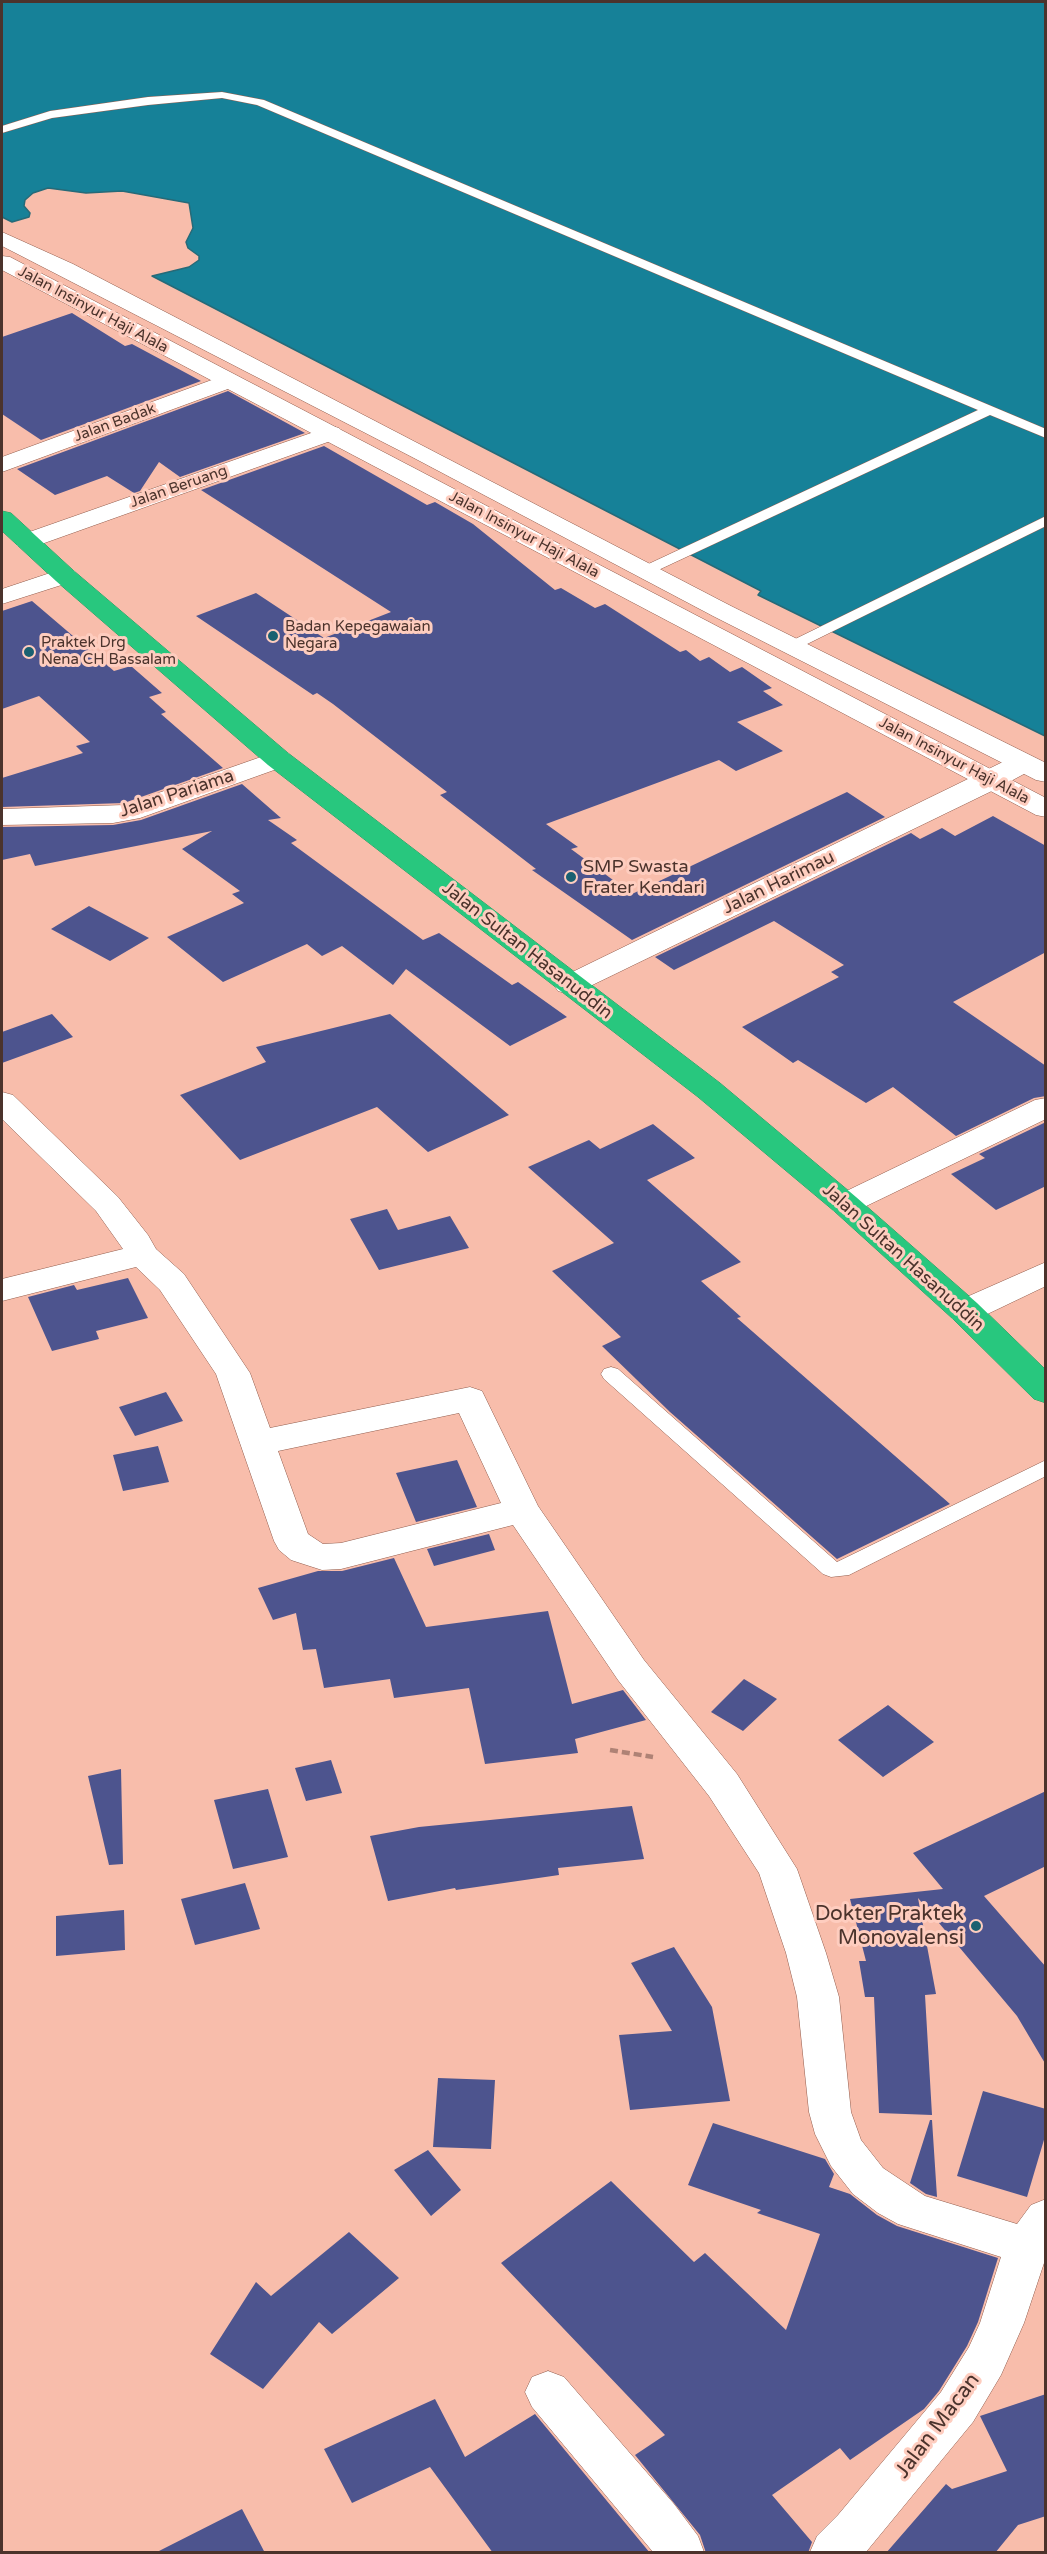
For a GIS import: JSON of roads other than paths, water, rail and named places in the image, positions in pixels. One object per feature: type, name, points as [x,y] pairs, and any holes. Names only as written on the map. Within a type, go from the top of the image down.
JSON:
[{"type":"highway","name":"Jalan Sultan Hasanuddin","points":[[2,518],[65,576],[278,759],[376,832],[708,1090],[845,1204],[965,1311],[1046,1391]]},
{"type":"street","name":"Jalan Insinyur Haji Alala","points":[[2,238],[65,268],[792,646],[1034,769]]},
{"type":"street","name":"Jalan Insinyur Haji Alala","points":[[2,262],[1046,809]]},
{"type":"street","name":"Jalan Badak","points":[[2,465],[228,381]]},
{"type":"street","name":"Jalan Beruang","points":[[27,541],[331,433]]},
{"type":"street","points":[[2,597],[65,576]]},
{"type":"street","name":"Jalan Pariama","points":[[2,817],[113,815],[130,812],[278,759]]},
{"type":"street","name":"Jalan Harimau","points":[[569,984],[990,781],[1034,769]]},
{"type":"street","points":[[2,1102],[107,1204],[136,1242],[142,1255],[172,1282],[233,1373],[292,1541],[313,1555],[342,1556],[522,1510]]},
{"type":"street","points":[[845,1204],[1046,1107]]},
{"type":"street","points":[[2,1290],[142,1255]]},
{"type":"street","points":[[965,1311],[1046,1273]]},
{"type":"street","points":[[258,1443],[470,1399],[522,1510],[631,1670],[723,1785],[777,1869],[801,1935],[818,1997],[830,2112],[836,2134],[846,2153],[868,2181],[912,2211],[1036,2232]]},
{"type":"street","name":"Jalan Macan","points":[[834,2553],[957,2408],[985,2361],[1002,2323],[1036,2232]]},
{"type":"street","points":[[548,2391],[657,2520],[681,2553]]},
{"type":"lane","points":[[2,130],[50,115],[138,102],[222,95],[260,102],[1046,434]]},
{"type":"lane","points":[[647,570],[990,410]]},
{"type":"lane","points":[[792,646],[1046,520]]},
{"type":"lane","points":[[611,1374],[831,1569],[842,1570],[1046,1467]]},
{"type":"water","points":[[2,2],[1045,2],[1045,736],[758,595],[761,591],[152,276],[189,267],[199,260],[199,256],[188,248],[186,242],[193,228],[189,203],[122,191],[86,193],[48,188],[33,193],[25,200],[24,206],[30,213],[29,217],[12,222],[2,217]]},
{"type":"place","name":"Badan Kepegawaian Negara","points":[[273,636]]},
{"type":"place","name":"Praktek Drg Nena CH Bassalam","points":[[29,652]]},
{"type":"place","name":"SMP Swasta Frater Kendari","points":[[571,877]]},
{"type":"place","name":"Dokter Praktek Monovalensi","points":[[976,1926]]}]
